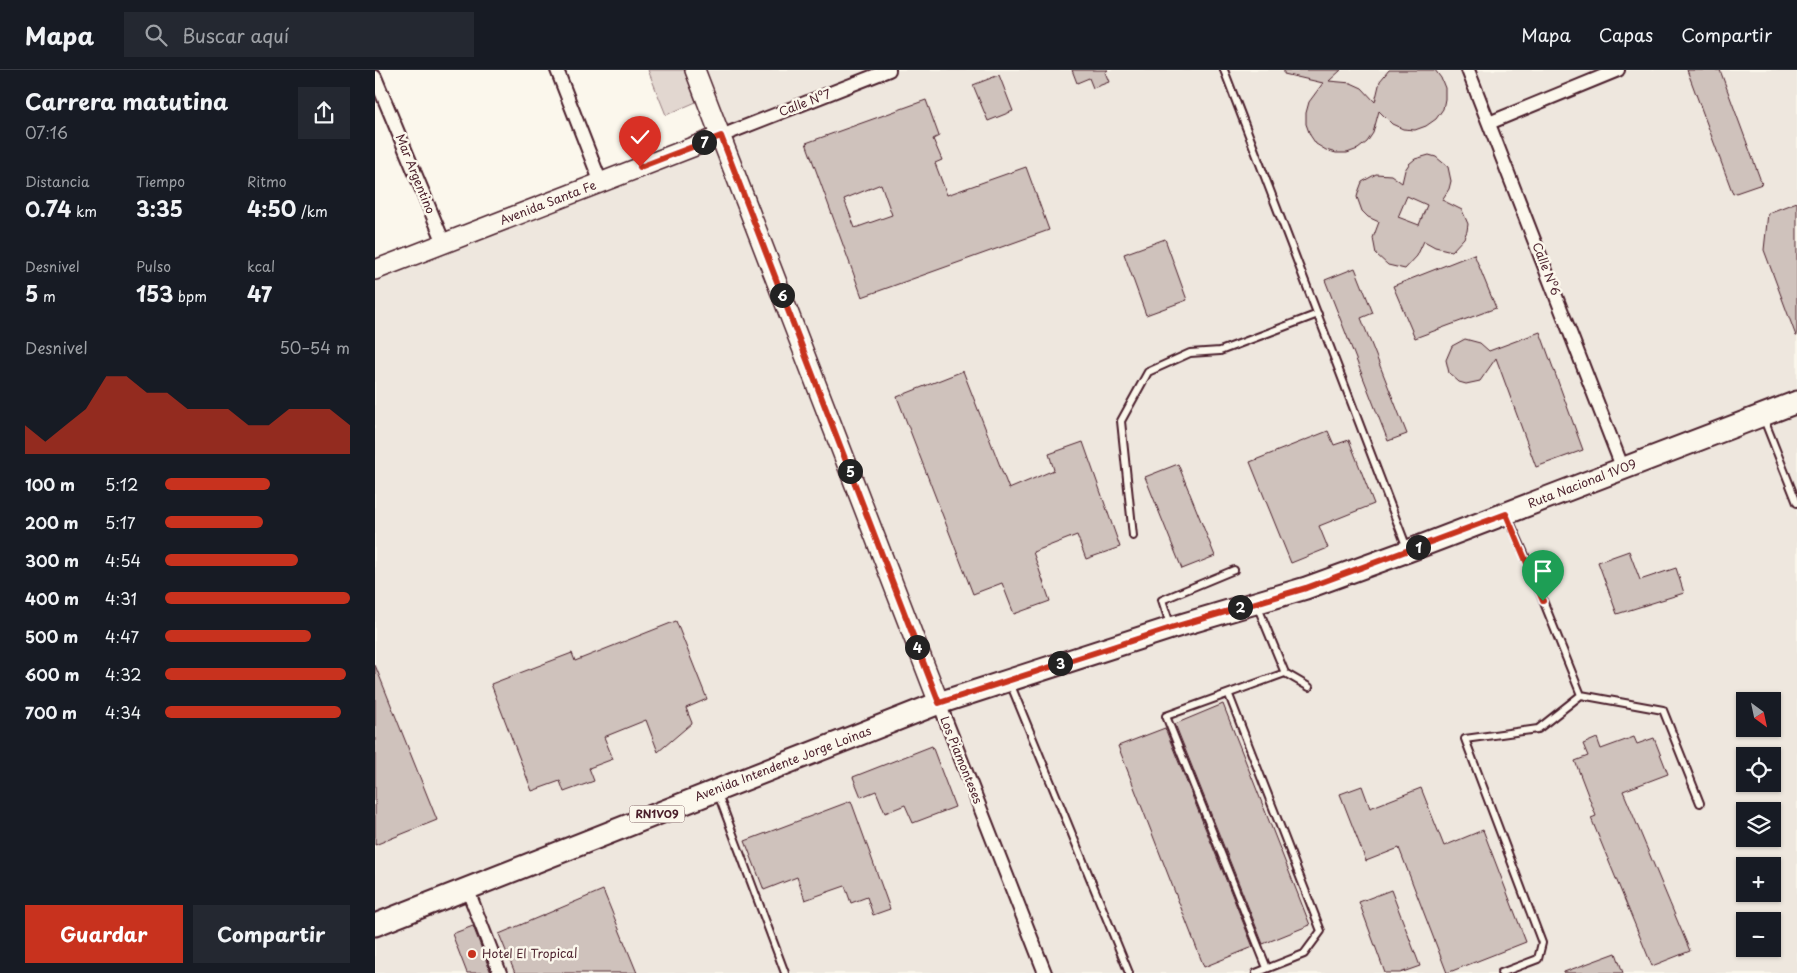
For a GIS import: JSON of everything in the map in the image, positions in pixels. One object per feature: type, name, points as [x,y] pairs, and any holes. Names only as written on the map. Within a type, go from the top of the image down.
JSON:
[{"type":"main road","name":"Los Piamonteses","points":[[695,70],[939,703]]},
{"type":"main road","name":"Avenida Santa Fe","points":[[375,270],[721,136]]},
{"type":"main road","name":"Ruta Nacional 1V09","points":[[939,703],[1171,628],[1306,588],[1506,514],[1797,402]]},
{"type":"main road","name":"Avenida Intendente Jorge Loinas","points":[[375,925],[939,703]]},
{"type":"street","points":[[557,70],[601,183]]},
{"type":"street","name":"Calle Nº7","points":[[721,136],[889,70]]},
{"type":"street","name":"Calle Nº6","points":[[1468,70],[1623,469]]},
{"type":"street","points":[[1489,123],[1619,70]]},
{"type":"street","name":"Mar Argentino","points":[[375,77],[444,243]]},
{"type":"street","name":"Los Piamonteses","points":[[939,703],[1045,973]]},
{"type":"street","points":[[467,888],[500,973]]},
{"type":"lane","points":[[1224,70],[1408,551]]},
{"type":"lane","points":[[1133,536],[1121,421],[1148,372],[1190,353],[1220,351],[1317,314]]},
{"type":"lane","points":[[1762,416],[1797,503]]},
{"type":"lane","points":[[1506,514],[1524,553],[1581,695]]},
{"type":"lane","points":[[1171,628],[1162,600],[1234,570]]},
{"type":"lane","points":[[1256,603],[1285,673],[1309,688]]},
{"type":"lane","points":[[1267,968],[1165,716],[1229,695],[1285,673]]},
{"type":"lane","points":[[1009,679],[1129,973]]},
{"type":"lane","points":[[1229,695],[1321,931],[1304,954],[1256,973]]},
{"type":"lane","points":[[1501,973],[1538,959],[1542,942],[1465,739],[1538,729],[1581,695],[1663,710],[1700,803]]},
{"type":"lane","points":[[717,790],[785,973]]},
{"type":"shaded area","points":[[648,70],[684,70],[696,102],[666,115]]},
{"type":"shaded area","points":[[695,70],[1797,70],[1797,973],[375,973],[375,270],[721,136]]},
{"type":"building","points":[[1072,70],[1108,70],[1105,72],[1109,82],[1093,88],[1089,78],[1077,83]]},
{"type":"building","points":[[1284,70],[1341,70],[1329,81],[1351,83],[1362,88],[1375,102],[1380,81],[1389,70],[1435,70],[1445,88],[1443,109],[1436,119],[1426,126],[1415,130],[1403,129],[1392,124],[1379,111],[1373,133],[1367,142],[1358,149],[1347,153],[1336,153],[1316,144],[1306,124],[1309,102],[1323,83],[1284,74]]},
{"type":"building","points":[[1687,70],[1720,70],[1762,184],[1733,194]]},
{"type":"building","points":[[999,75],[1013,111],[988,121],[973,85]]},
{"type":"building","points":[[926,100],[939,136],[933,139],[942,160],[935,163],[947,195],[1026,167],[1049,230],[862,297],[806,143]],"holes":[[[881,184],[892,215],[855,228],[844,199]]]},
{"type":"building","points":[[1429,155],[1436,157],[1448,167],[1451,181],[1449,189],[1442,200],[1462,210],[1468,224],[1464,238],[1452,251],[1435,247],[1424,241],[1417,256],[1405,269],[1388,265],[1376,254],[1373,238],[1379,222],[1368,217],[1362,211],[1357,197],[1362,182],[1376,174],[1391,175],[1402,183],[1405,170],[1415,159]],"holes":[[[1407,196],[1427,205],[1419,225],[1398,217]]]},
{"type":"building","points":[[1797,202],[1796,336],[1764,250],[1768,213]]},
{"type":"building","points":[[1165,239],[1187,300],[1146,315],[1124,254]]},
{"type":"building","points":[[1474,254],[1496,308],[1415,338],[1393,286]]},
{"type":"building","points":[[1355,268],[1373,313],[1361,318],[1407,434],[1388,441],[1325,280]]},
{"type":"building","points":[[1540,332],[1583,450],[1536,467],[1496,358],[1480,381],[1466,384],[1459,382],[1449,373],[1446,360],[1452,346],[1465,339],[1480,343],[1489,351]]},
{"type":"building","points":[[963,371],[1009,489],[1054,470],[1049,454],[1083,442],[1120,547],[1086,559],[1077,535],[1033,552],[1050,601],[1014,614],[1002,583],[973,594],[897,397]]},
{"type":"building","points":[[1328,431],[1334,445],[1349,440],[1374,504],[1319,526],[1328,548],[1291,563],[1250,462]]},
{"type":"building","points":[[1178,464],[1215,556],[1182,569],[1145,477]]},
{"type":"building","points":[[1629,551],[1640,580],[1676,568],[1684,593],[1617,614],[1598,562]]},
{"type":"building","points":[[676,621],[707,699],[686,708],[692,723],[658,752],[646,720],[604,737],[613,759],[589,768],[594,781],[564,792],[560,781],[532,791],[491,684],[572,653],[575,661]]},
{"type":"building","points":[[375,665],[437,820],[375,845]]},
{"type":"building","points":[[1223,704],[1310,925],[1263,944],[1175,724]]},
{"type":"building","points":[[1165,728],[1253,947],[1204,967],[1118,746]]},
{"type":"building","points":[[1634,737],[1637,744],[1654,738],[1668,774],[1623,791],[1690,951],[1652,966],[1591,818],[1596,816],[1575,761],[1588,756],[1583,744],[1597,738],[1601,749]]},
{"type":"building","points":[[932,746],[955,807],[913,823],[905,805],[885,813],[876,791],[861,797],[853,777]]},
{"type":"building","points":[[1362,786],[1370,808],[1421,788],[1444,846],[1483,830],[1526,942],[1447,973],[1399,848],[1366,861],[1340,794]]},
{"type":"building","points":[[851,801],[890,909],[873,915],[867,897],[851,903],[845,886],[805,900],[797,877],[764,890],[745,841]]},
{"type":"building","points":[[603,890],[637,973],[515,973],[499,934]]},
{"type":"building","points":[[1391,890],[1420,966],[1400,973],[1385,973],[1359,902]]},
{"type":"building","name":"Hotel El Tropical","points":[[473,926],[491,973],[467,973],[452,934]]},
{"type":"building","points":[[1616,953],[1623,973],[1564,973],[1564,972]]},
{"type":"place","name":"Hotel El Tropical","points":[[472,954]]},
{"type":"route","points":[[640,167],[721,136],[939,703],[1171,628],[1306,588],[1506,514],[1543,601]]}]
